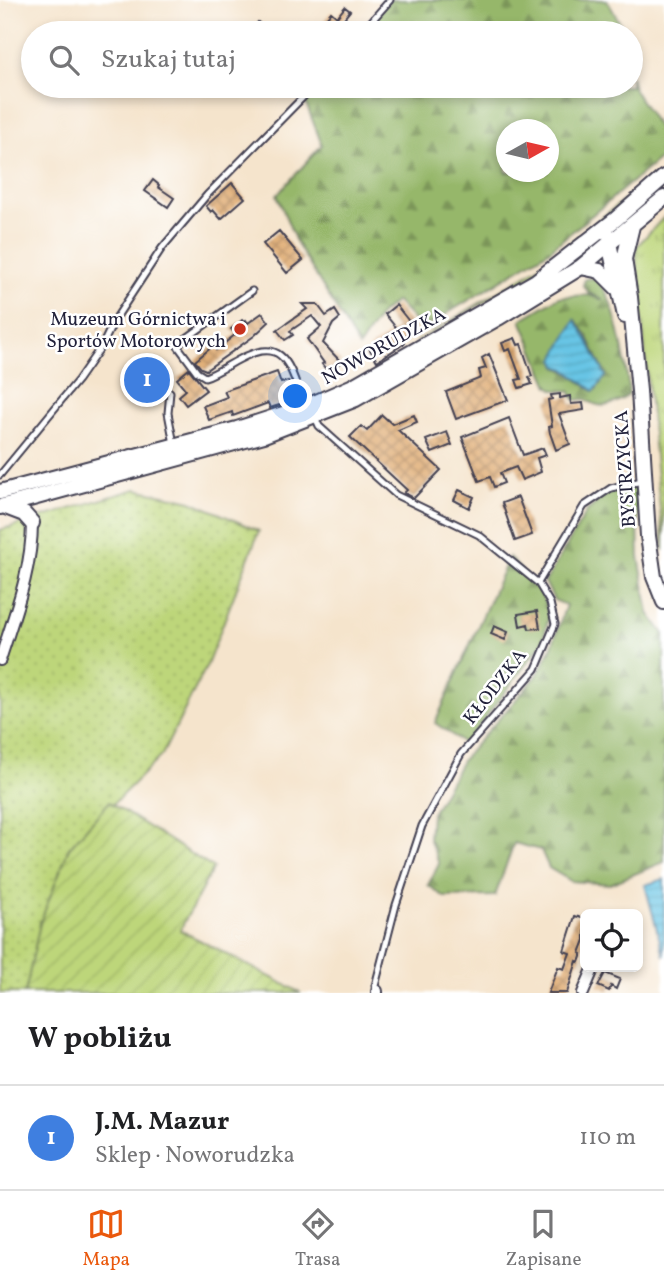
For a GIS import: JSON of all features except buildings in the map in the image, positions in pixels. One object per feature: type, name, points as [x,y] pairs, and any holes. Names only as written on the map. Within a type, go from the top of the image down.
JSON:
[{"type":"main road","name":"NOWORUDZKA","points":[[1,502],[44,495],[264,435],[310,412],[536,281],[617,219],[664,177]]},
{"type":"main road","name":"NOWORUDZKA","points":[[1,502],[174,447],[310,412],[384,383],[581,267],[664,198]]},
{"type":"main road","name":"BYSTRZYCKA","points":[[617,219],[609,243],[626,322],[632,332]]},
{"type":"main road","name":"BYSTRZYCKA","points":[[632,226],[624,259],[639,391],[648,536],[654,578],[664,602]]},
{"type":"main road","points":[[590,240],[609,243],[624,259]]},
{"type":"main road","points":[[581,267],[600,271],[618,289]]},
{"type":"main road","points":[[32,523],[35,505],[44,495]]},
{"type":"main road","points":[[1,502],[24,514],[32,523]]},
{"type":"street","points":[[0,660],[26,578],[32,548],[32,523]]},
{"type":"street","points":[[583,993],[592,972]]},
{"type":"lane","points":[[372,21],[390,0]]},
{"type":"lane","points":[[0,475],[78,380],[162,248],[206,195],[302,98]]},
{"type":"lane","name":"KŁODZKA","points":[[252,291],[177,345],[197,372],[205,377],[250,354],[270,350],[278,352],[284,358],[319,426],[396,495],[479,535],[538,583],[550,603],[555,624],[536,669],[461,754],[422,826],[396,905],[375,986],[377,992]]},
{"type":"lane","points":[[170,392],[168,413],[174,447]]},
{"type":"lane","points":[[538,583],[584,506],[611,488],[645,481]]},
{"type":"green space","points":[[390,0],[607,0],[619,21],[372,21]]},
{"type":"green space","points":[[307,98],[639,98],[662,133],[663,156],[550,250],[422,329],[396,301],[381,314],[359,347],[296,242],[277,195],[322,145],[305,101]]},
{"type":"green space","points":[[624,200],[626,202],[537,272],[416,342],[537,268]]},
{"type":"green space","points":[[664,217],[664,551],[636,255],[637,246]]},
{"type":"green space","points":[[595,278],[609,299],[626,368],[629,395],[618,402],[602,406],[586,399],[575,400],[570,391],[555,390],[549,386],[521,320],[559,297],[588,295],[603,300],[589,293],[583,285],[585,279]],"holes":[[[576,320],[587,335],[606,376],[594,392],[557,367],[554,359]]]},
{"type":"green space","points":[[637,485],[639,557],[649,613],[664,634],[664,862],[610,884],[571,881],[549,868],[541,850],[514,843],[495,896],[444,897],[428,885],[439,864],[429,838],[431,815],[463,759],[537,676],[551,649],[566,605],[554,600],[545,582],[587,511],[612,490]]},
{"type":"green space","points":[[136,489],[191,501],[259,531],[207,665],[162,755],[69,848],[26,993],[0,993],[0,530]]},
{"type":"green space","points":[[509,557],[541,593],[549,614],[543,642],[465,744],[435,723]]},
{"type":"green space","points":[[109,802],[213,868],[180,930],[301,993],[25,993],[40,923],[69,848]]},
{"type":"water","points":[[575,320],[606,376],[594,391],[557,366],[554,359]]},
{"type":"water","points":[[664,879],[664,956],[645,885]]},
{"type":"place","name":"Muzeum Górnictwa i Sportów Motorowych","points":[[240,329]]},
{"type":"place","name":"J.M. Mazur","points":[[147,380]]}]
